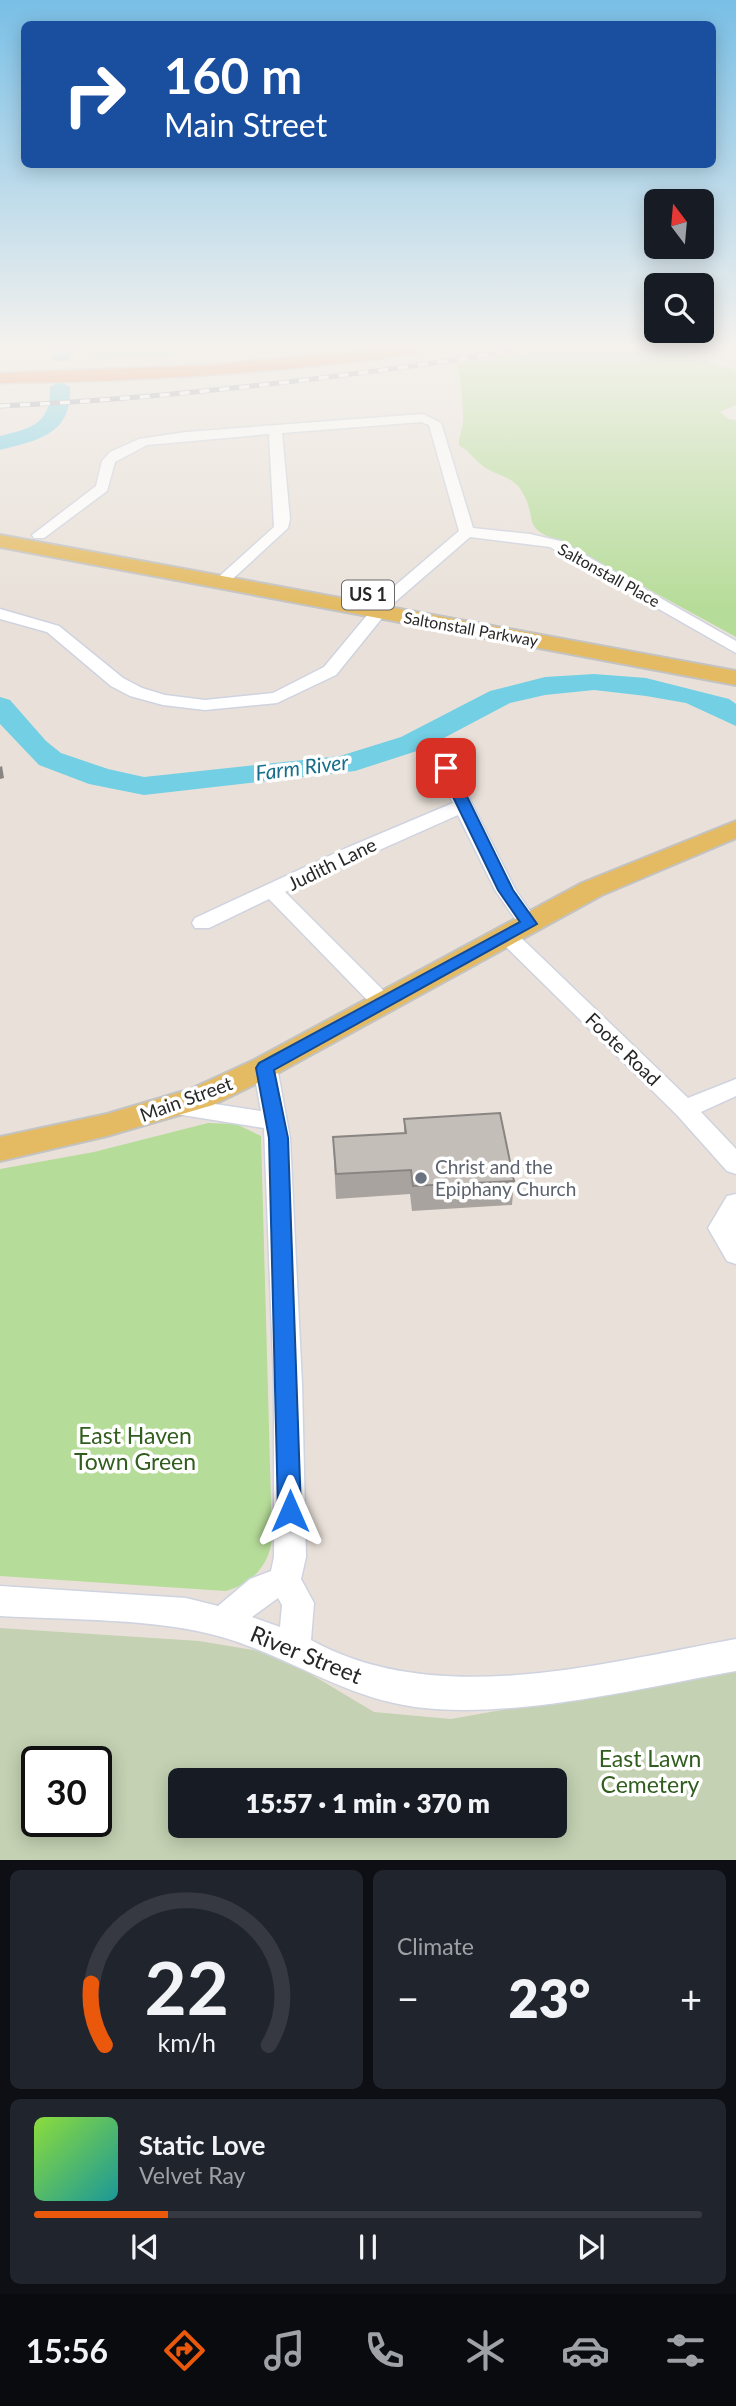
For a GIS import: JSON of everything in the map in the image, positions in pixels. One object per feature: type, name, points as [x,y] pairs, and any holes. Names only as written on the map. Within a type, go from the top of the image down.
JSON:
[{"type":"main road","name":"Saltonstall Parkway","points":[[0,528],[32,541]]},
{"type":"main road","name":"Saltonstall Parkway","points":[[0,541],[32,541],[228,575],[736,678]]},
{"type":"main road","points":[[0,566],[32,541]]},
{"type":"main road","name":"Saltonstall Parkway","points":[[384,606],[736,662]]},
{"type":"main road","name":"Main Street","points":[[0,1149],[176,1106],[265,1068],[637,868],[736,829]]},
{"type":"street","points":[[32,541],[102,488],[109,461],[128,447],[163,438],[203,435]]},
{"type":"street","points":[[228,575],[281,528],[283,519],[276,435]]},
{"type":"street","points":[[0,614],[53,629],[117,682],[136,692],[163,700],[205,705],[277,698],[304,687],[330,671],[384,606],[425,565],[467,532],[439,435]]},
{"type":"street","name":"Saltonstall Place","points":[[467,532],[530,538],[555,544],[736,648]]},
{"type":"street","name":"Foote Road","points":[[434,746],[506,890],[518,930],[736,1165]]},
{"type":"street","name":"Judith Lane","points":[[202,923],[274,892],[351,853],[462,806]]},
{"type":"street","points":[[274,892],[384,1003]]},
{"type":"street","points":[[265,1068],[275,1121],[290,1452],[290,1557],[285,1581],[298,1603],[294,1648]]},
{"type":"street","points":[[685,1109],[736,1087]]},
{"type":"street","points":[[176,1106],[219,1115],[275,1121]]},
{"type":"street","points":[[736,1203],[721,1228],[736,1254]]},
{"type":"street","points":[[223,1622],[261,1589],[285,1581]]},
{"type":"street","name":"River Street","points":[[0,1601],[186,1613],[223,1622],[294,1648],[326,1666],[358,1679],[416,1691],[471,1693],[566,1685],[736,1655]]},
{"type":"green space","points":[[460,435],[736,435],[736,637],[540,532],[532,522],[526,500],[518,486],[484,467],[459,445]]},
{"type":"green space","name":"East Haven Town Green","points":[[208,1123],[236,1124],[261,1136],[272,1539],[267,1558],[251,1579],[226,1591],[0,1576],[0,1169],[94,1152]]},
{"type":"green space","name":"East Lawn Cemetery","points":[[0,1628],[199,1641],[277,1654],[374,1712],[451,1719],[736,1668],[736,1860],[0,1860]]},
{"type":"building","points":[[500,1113],[514,1181],[413,1186],[411,1170],[336,1174],[333,1137],[406,1133],[404,1119]]},
{"type":"waterway","name":"Farm River","points":[[0,443],[28,435]]},
{"type":"waterway","name":"Farm River","points":[[0,706],[35,747],[50,759],[100,777],[144,786],[344,765],[412,743],[500,697],[545,686],[594,682],[646,687],[692,696],[719,705],[736,717]]},
{"type":"place","name":"Christ and the Epiphany Church","points":[[421,1178]]},
{"type":"route","points":[[290,1511],[278,1138],[265,1068],[529,924],[506,890],[462,806],[446,768]]}]
